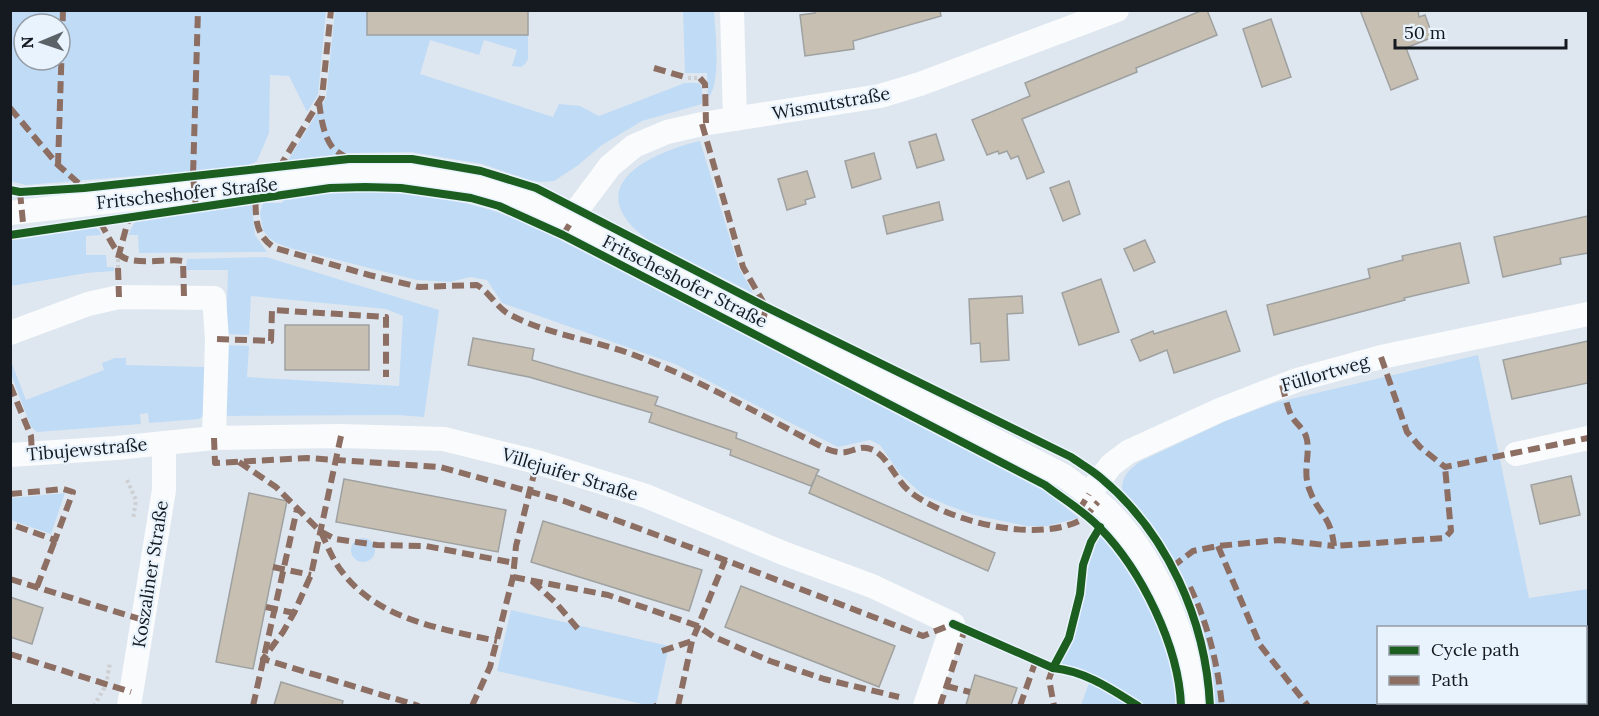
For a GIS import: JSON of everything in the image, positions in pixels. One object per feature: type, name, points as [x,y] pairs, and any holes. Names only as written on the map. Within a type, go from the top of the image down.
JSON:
[{"type":"street","points":[[732,10],[735,119]]},
{"type":"street","name":"Wismutstraße","points":[[571,222],[577,210],[610,166],[634,146],[667,132],[880,96],[920,84],[1117,10]]},
{"type":"street","name":"Fritscheshofer Straße","points":[[10,213],[351,174],[386,172],[423,174],[489,186],[523,198],[1064,476],[1089,494],[1115,518],[1152,569],[1180,635],[1194,705]]},
{"type":"street","points":[[10,333],[88,304],[119,297],[214,298],[217,339],[214,438]]},
{"type":"street","name":"Füllortweg","points":[[1089,494],[1111,465],[1128,452],[1220,410],[1298,380],[1381,357],[1588,314]]},
{"type":"street","name":"Villejuifer Straße","points":[[164,443],[214,438],[341,436],[444,439],[537,462],[646,496],[783,553],[872,586],[952,624]]},
{"type":"street","points":[[1516,454],[1588,438]]},
{"type":"street","name":"Tibujewstraße","points":[[10,455],[164,443]]},
{"type":"street","name":"Koszaliner Straße","points":[[129,705],[164,490],[164,443]]},
{"type":"street","points":[[925,705],[952,624]]},
{"type":"path","points":[[688,78],[700,78]]},
{"type":"path","points":[[118,258],[118,268]]},
{"type":"path","points":[[127,480],[136,501],[133,523]]},
{"type":"path","points":[[1053,668],[1069,638],[1080,594],[1083,565],[1091,542],[1100,527]]},
{"type":"path","points":[[952,624],[1053,668],[1067,669],[1090,678],[1138,705]]},
{"type":"path","points":[[94,705],[106,686],[112,654]]},
{"type":"shaded area","points":[[10,11],[326,11],[318,95],[307,112],[289,76],[270,75],[269,133],[257,161],[245,167],[26,185],[10,181]]},
{"type":"shaded area","points":[[335,11],[367,11],[367,35],[528,35],[528,59],[521,67],[512,66],[517,50],[484,40],[479,55],[430,40],[420,74],[553,117],[559,104],[580,106],[599,116],[685,83],[699,83],[702,87],[702,104],[642,121],[602,145],[554,181],[529,180],[482,164],[411,152],[348,153],[287,162],[326,98]]},
{"type":"shaded area","points":[[683,11],[714,11],[716,69],[715,81],[708,98],[707,73],[685,73]]},
{"type":"shaded area","points":[[700,141],[739,268],[753,293],[651,242],[630,223],[620,206],[619,191],[627,177],[640,165],[658,155]]},
{"type":"shaded area","points":[[365,191],[431,197],[481,207],[561,240],[1045,491],[1079,518],[1047,526],[1027,526],[974,515],[923,495],[900,474],[880,445],[870,440],[838,447],[675,364],[502,303],[487,280],[470,277],[450,282],[417,280],[290,248],[269,238],[263,230],[260,213],[263,203],[282,203],[284,199],[330,192]]},
{"type":"shaded area","points":[[252,205],[255,235],[267,252],[139,253],[138,235],[128,235],[134,223],[142,219]]},
{"type":"shaded area","points":[[96,228],[101,235],[86,236],[86,255],[106,255],[107,267],[114,267],[114,271],[86,273],[11,286],[11,240]]},
{"type":"shaded area","points":[[266,257],[439,310],[424,417],[397,415],[223,416],[225,345],[249,346],[247,377],[399,386],[403,316],[386,309],[251,296],[249,335],[226,334],[228,270],[186,270],[187,259]]},
{"type":"shaded area","points":[[1478,355],[1529,598],[1588,589],[1588,705],[1214,705],[1206,645],[1187,590],[1159,540],[1122,492],[1124,478],[1129,470],[1141,461],[1226,421],[1274,403]]},
{"type":"shaded area","points":[[115,358],[126,358],[126,365],[207,367],[210,410],[199,419],[149,423],[148,413],[140,414],[141,424],[37,432],[31,427],[11,374],[10,359],[26,400],[104,370],[102,363]]},
{"type":"shaded area","points":[[65,493],[51,534],[11,520],[11,498]]},
{"type":"shaded area","points":[[1100,527],[1132,567],[1158,615],[1176,670],[1181,705],[1138,705],[1091,678],[1067,669],[1053,668],[1072,623],[1078,604],[1086,559]]},
{"type":"shaded area","points":[[363,538],[372,541],[375,550],[372,559],[363,562],[354,559],[351,550],[354,541]]},
{"type":"shaded area","points":[[511,610],[669,646],[656,705],[647,705],[497,671]]},
{"type":"shaded area","points":[[1089,683],[1130,705],[1081,705]]},
{"type":"building","points":[[367,10],[528,10],[528,35],[367,35]]},
{"type":"building","points":[[815,10],[940,10],[941,16],[853,41],[854,49],[805,56],[800,15],[815,13]]},
{"type":"building","points":[[1207,10],[1217,35],[1136,68],[1137,72],[1022,119],[1044,172],[1027,179],[1018,156],[1011,159],[1007,151],[987,155],[972,120],[1030,96],[1025,83]]},
{"type":"building","points":[[1360,10],[1418,10],[1419,17],[1425,15],[1433,37],[1406,48],[1418,79],[1391,90]]},
{"type":"building","points":[[1271,19],[1291,77],[1262,87],[1243,29]]},
{"type":"building","points":[[936,134],[944,160],[917,168],[909,142]]},
{"type":"building","points":[[874,153],[881,179],[852,188],[845,161]]},
{"type":"building","points":[[807,171],[815,197],[805,200],[806,204],[787,210],[778,179]]},
{"type":"building","points":[[1069,181],[1080,214],[1063,221],[1050,188]]},
{"type":"building","points":[[939,202],[943,220],[887,234],[883,216]]},
{"type":"building","points":[[1588,216],[1588,253],[1560,258],[1561,264],[1503,277],[1494,237]]},
{"type":"building","points":[[1145,240],[1155,262],[1134,271],[1124,249]]},
{"type":"building","points":[[1460,243],[1469,283],[1404,298],[1405,300],[1274,335],[1267,305],[1370,278],[1368,269],[1403,260],[1402,256]]},
{"type":"building","points":[[1101,279],[1119,332],[1079,345],[1062,293]]},
{"type":"building","points":[[1022,296],[1023,313],[1007,314],[1009,360],[981,362],[980,343],[971,344],[969,299]]},
{"type":"building","points":[[1226,311],[1240,351],[1174,373],[1167,350],[1140,361],[1131,340],[1153,331],[1154,334]]},
{"type":"building","points":[[285,325],[369,325],[369,370],[285,370]]},
{"type":"building","points":[[473,338],[534,349],[532,360],[658,397],[655,405],[737,433],[736,438],[819,470],[816,475],[995,553],[988,571],[809,493],[816,476],[811,486],[730,455],[731,450],[649,422],[652,413],[529,377],[468,365]]},
{"type":"building","points":[[1588,341],[1588,383],[1512,399],[1503,360]]},
{"type":"building","points":[[1571,476],[1580,515],[1540,524],[1531,485]]},
{"type":"building","points":[[344,479],[506,510],[498,552],[336,522]]},
{"type":"building","points":[[249,493],[287,501],[253,669],[216,662]]},
{"type":"building","points":[[543,521],[702,570],[689,611],[531,562]]},
{"type":"building","points":[[741,586],[895,646],[879,687],[725,627]]},
{"type":"building","points":[[10,597],[43,608],[32,644],[10,637]]},
{"type":"building","points":[[975,675],[1017,688],[1011,705],[966,705]]},
{"type":"building","points":[[281,682],[343,701],[342,705],[274,705]]},
{"type":"marked path","points":[[58,165],[63,10]]},
{"type":"marked path","points":[[196,208],[193,176],[198,10]]},
{"type":"marked path","points":[[279,168],[322,97],[331,10]]},
{"type":"marked path","points":[[654,68],[688,78]]},
{"type":"marked path","points":[[700,78],[705,84],[706,123]]},
{"type":"marked path","points":[[319,102],[327,138],[335,149],[349,159]]},
{"type":"marked path","points":[[10,108],[58,165],[84,188]]},
{"type":"marked path","points":[[702,124],[743,267],[766,307],[763,321]]},
{"type":"marked path","points":[[254,185],[258,228],[267,242],[275,248],[419,287],[477,285],[503,310],[521,320],[553,332],[634,355],[683,375],[824,448],[840,452],[862,448],[873,450],[883,458],[909,491],[925,502],[945,511],[991,526],[1039,530],[1079,521],[1098,502]]},
{"type":"marked path","points":[[20,192],[24,233]]},
{"type":"marked path","points":[[118,258],[129,217]]},
{"type":"marked path","points":[[100,222],[116,250],[124,258],[140,261],[183,261],[184,297]]},
{"type":"marked path","points":[[563,235],[571,222]]},
{"type":"marked path","points":[[118,268],[119,297]]},
{"type":"marked path","points":[[217,339],[271,341],[272,310],[386,317],[386,377]]},
{"type":"marked path","points":[[1381,357],[1407,432],[1420,447],[1445,467],[1588,438]]},
{"type":"marked path","points":[[10,385],[31,436],[32,454]]},
{"type":"marked path","points":[[1282,385],[1290,413],[1306,436],[1308,484],[1313,499],[1330,528],[1334,546],[1445,538],[1451,531],[1445,467]]},
{"type":"marked path","points":[[341,436],[311,575],[294,613],[263,659],[419,706]]},
{"type":"marked path","points":[[214,438],[215,463],[307,458],[440,467],[564,501],[725,560]]},
{"type":"marked path","points":[[239,462],[276,487],[320,531],[335,539],[377,545],[426,546],[514,563]]},
{"type":"marked path","points":[[472,706],[490,667],[513,577],[516,546],[537,462]]},
{"type":"marked path","points":[[10,494],[63,489],[73,492],[55,540],[10,524]]},
{"type":"marked path","points":[[1079,510],[1089,494]]},
{"type":"marked path","points":[[253,706],[297,509]]},
{"type":"marked path","points":[[321,532],[343,573],[375,602],[393,612],[434,627],[497,641]]},
{"type":"marked path","points":[[37,587],[55,540]]},
{"type":"marked path","points":[[1172,567],[1193,551],[1218,546],[1279,540],[1334,546]]},
{"type":"marked path","points":[[1218,546],[1260,645],[1308,706]]},
{"type":"marked path","points":[[678,706],[692,641],[725,560],[923,636],[953,624]]},
{"type":"marked path","points":[[273,567],[311,575]]},
{"type":"marked path","points":[[513,577],[608,595],[698,626],[714,637],[770,661],[824,679],[899,697]]},
{"type":"marked path","points":[[10,579],[143,620]]},
{"type":"marked path","points":[[532,581],[556,603],[578,629]]},
{"type":"marked path","points":[[1190,587],[1211,645],[1222,706]]},
{"type":"marked path","points":[[266,607],[294,613]]},
{"type":"marked path","points":[[940,706],[965,629]]},
{"type":"marked path","points":[[662,651],[692,641]]},
{"type":"marked path","points":[[10,654],[131,692]]},
{"type":"marked path","points":[[1020,706],[1036,660]]},
{"type":"marked path","points":[[1053,668],[1049,679],[1054,706]]},
{"type":"marked path","points":[[946,686],[970,692]]},
{"type":"cycle path","points":[[10,190],[20,192],[84,188],[349,159],[412,159],[481,171],[536,188],[766,307],[1071,457],[1098,475],[1124,500],[1145,525],[1179,580],[1201,642],[1210,706]]},
{"type":"cycle path","points":[[10,235],[330,188],[401,188],[471,198],[499,206],[563,235],[1045,485],[1073,505],[1094,522],[1115,545],[1143,587],[1155,610],[1173,659],[1179,683],[1181,706]]},
{"type":"cycle path","points":[[1053,668],[1069,638],[1080,594],[1083,565],[1091,542],[1100,527]]},
{"type":"cycle path","points":[[953,624],[1053,668],[1087,677],[1138,706]]}]
